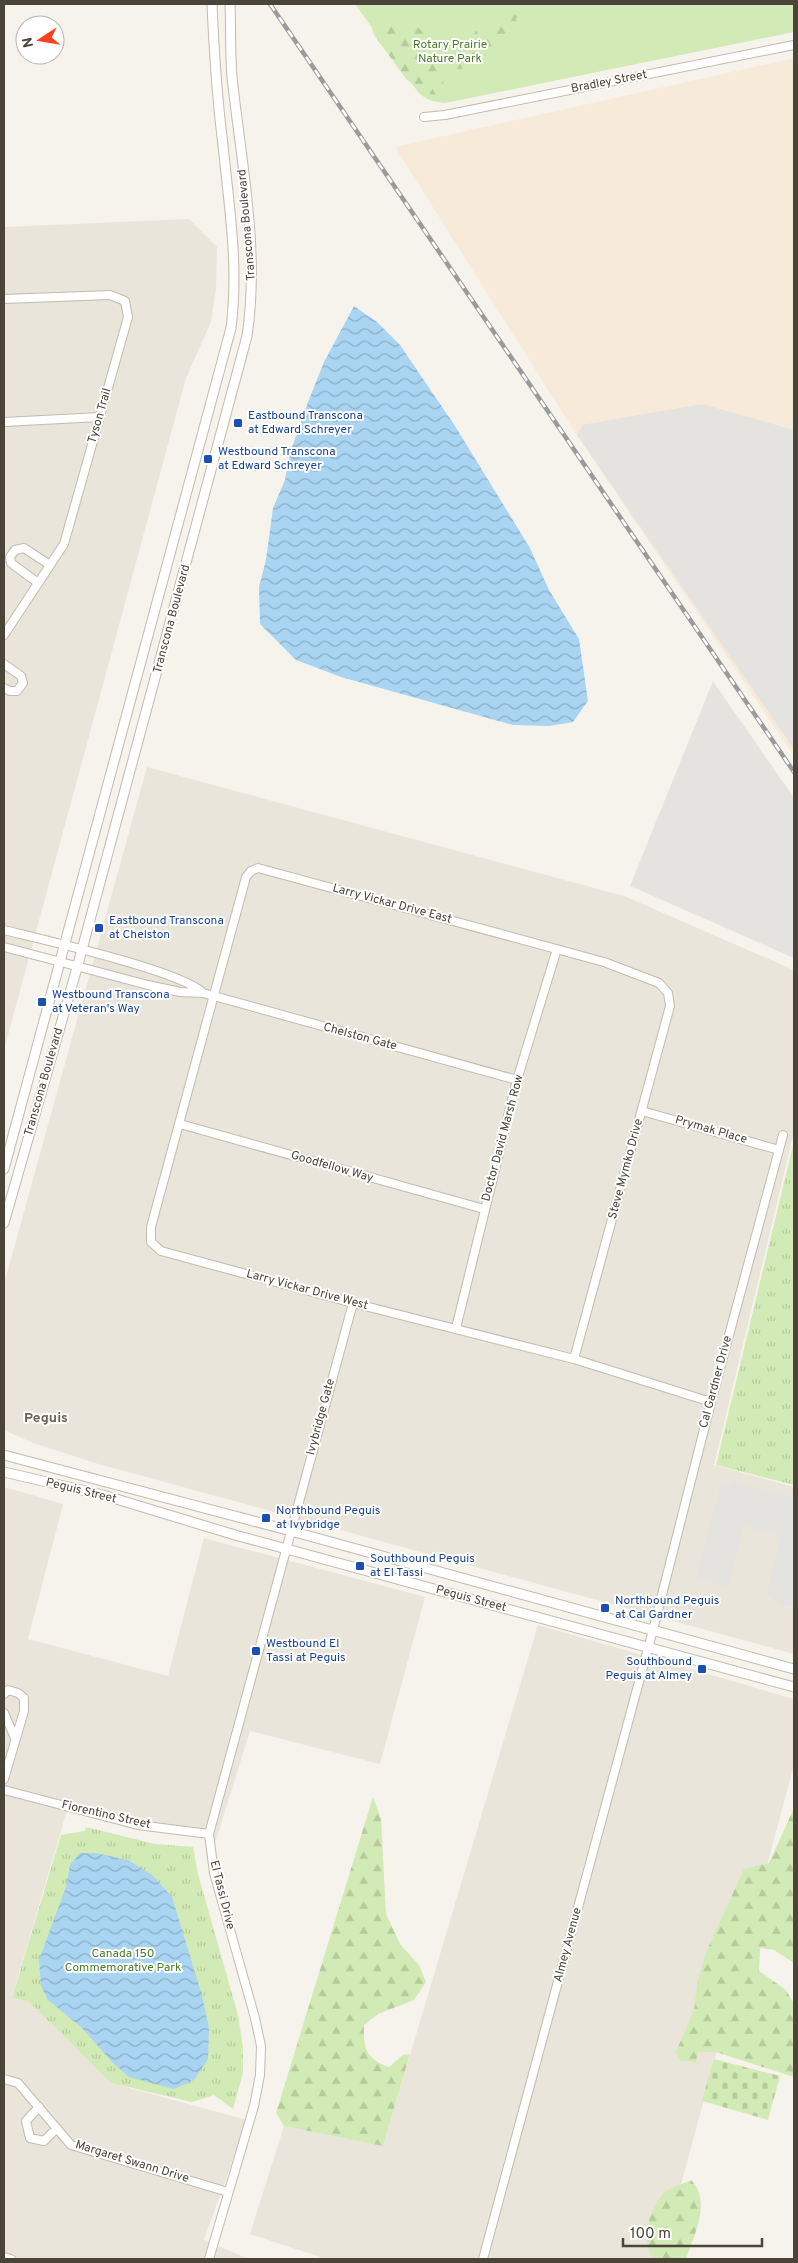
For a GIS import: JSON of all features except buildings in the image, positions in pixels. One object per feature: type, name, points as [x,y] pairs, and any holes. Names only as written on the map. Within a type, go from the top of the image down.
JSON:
[{"type":"street","name":"Transcona Boulevard","points":[[4,1169],[231,328],[234,264],[216,83],[212,4]]},
{"type":"street","name":"Transcona Boulevard","points":[[4,1224],[81,950],[247,336],[251,300],[252,262],[232,74],[230,4]]},
{"type":"street","name":"Bradley Street","points":[[424,117],[445,116],[794,45]]},
{"type":"street","name":"Tyson Trail","points":[[4,299],[110,295],[124,301],[128,317],[64,544],[4,635]]},
{"type":"street","points":[[4,422],[100,416]]},
{"type":"street","points":[[38,583],[12,563],[10,557],[15,550],[24,548],[50,565]]},
{"type":"street","points":[[4,664],[21,676],[23,683],[17,691],[10,691],[4,688]]},
{"type":"street","name":"Larry Vickar Drive East","points":[[214,996],[246,876],[258,868],[604,962],[659,983]]},
{"type":"street","name":"Chelston Gate","points":[[4,930],[81,950],[182,981],[214,996],[517,1080]]},
{"type":"street","name":"Chelston Gate","points":[[4,947],[60,964],[180,992],[203,992]]},
{"type":"street","name":"Doctor David Marsh Row","points":[[456,1328],[517,1080],[556,949]]},
{"type":"street","name":"Steve Mymko Drive","points":[[574,1359],[670,1006],[668,993],[659,983]]},
{"type":"street","name":"Larry Vickar Drive West","points":[[214,996],[151,1227],[151,1242],[161,1251],[353,1303],[574,1359],[711,1402]]},
{"type":"street","name":"Prymak Place","points":[[642,1111],[779,1150]]},
{"type":"street","name":"Goodfellow Way","points":[[180,1124],[484,1209]]},
{"type":"street","name":"Cal Gardner Drive","points":[[653,1630],[711,1402],[783,1135]]},
{"type":"street","name":"Ivybridge Gate","points":[[290,1531],[353,1303]]},
{"type":"street","name":"Peguis Street","points":[[5,1455],[794,1669]]},
{"type":"street","name":"Peguis Street","points":[[4,1472],[103,1495],[286,1548],[794,1687]]},
{"type":"street","name":"El Tassi Drive","points":[[209,2259],[254,2106],[260,2075],[261,2046],[256,2018],[214,1873],[209,1834],[290,1531]]},
{"type":"street","name":"Almey Avenue","points":[[483,2259],[653,1630]]},
{"type":"street","points":[[4,1694],[8,1690],[18,1693],[24,1698],[24,1711],[4,1779]]},
{"type":"street","points":[[4,1713],[15,1738]]},
{"type":"street","name":"Fiorentino Street","points":[[4,1790],[138,1825],[209,1834]]},
{"type":"street","name":"Margaret Swann Drive","points":[[4,2079],[18,2083],[71,2145],[228,2192]]},
{"type":"street","points":[[39,2108],[26,2121],[30,2138],[44,2141],[57,2128]]},
{"type":"street","points":[[4,2257],[11,2259]]},
{"type":"shaded area","points":[[794,58],[794,756],[576,434],[395,147]]},
{"type":"shaded area","points":[[189,219],[217,247],[216,289],[211,322],[186,378],[4,1050],[4,227]]},
{"type":"shaded area","points":[[702,404],[794,430],[794,749],[577,435],[582,425]]},
{"type":"shaded area","points":[[713,681],[794,798],[794,958],[630,886]]},
{"type":"shaded area","points":[[147,767],[624,896],[794,970],[794,1132],[714,1465],[794,1487],[794,1654],[95,1463],[33,1443],[4,1430],[4,1284]]},
{"type":"shaded area","points":[[733,1481],[794,1497],[794,1608],[781,1604],[767,1595],[781,1536],[744,1526],[728,1588],[696,1579],[721,1485],[731,1488]]},
{"type":"shaded area","points":[[4,1487],[63,1504],[28,1639],[168,1676],[204,1538],[425,1597],[380,1764],[250,1731],[216,1840],[68,1807],[12,1997],[28,2001],[111,2083],[247,2120],[204,2240],[249,2259],[4,2259]]},
{"type":"shaded area","points":[[538,1625],[794,1699],[794,1765],[661,2259],[319,2259],[320,2257],[250,2234],[284,2126],[383,2146]]},
{"type":"green space","name":"Rotary Prairie Nature Park","points":[[355,4],[794,4],[794,32],[445,103],[430,100],[418,92]]},
{"type":"green space","points":[[522,4],[525,7],[522,14],[516,18],[517,32],[515,34],[499,42],[469,67],[455,69],[447,66],[476,31],[502,20]]},
{"type":"green space","points":[[393,21],[404,26],[416,25],[442,51],[445,66],[442,95],[429,94],[423,86],[415,85],[407,80],[374,35],[372,28],[376,22]]},
{"type":"green space","points":[[794,1141],[794,1485],[716,1465]]},
{"type":"green space","points":[[373,1797],[381,1819],[386,1914],[400,1944],[419,1965],[426,1982],[414,2000],[378,2014],[364,2025],[365,2046],[371,2056],[381,2064],[389,2067],[403,2055],[410,2054],[383,2146],[284,2126],[276,2113]]},
{"type":"green space","points":[[794,1808],[794,1963],[774,1950],[760,1948],[759,1971],[786,1990],[794,2004],[794,2077],[716,2052],[698,2052],[696,2062],[681,2061],[676,2052],[694,2010],[698,1979],[707,1950],[744,1869],[769,1863]]},
{"type":"green space","name":"Canada 150 Commemorative Park","points":[[86,1827],[155,1844],[193,1847],[198,1874],[238,2015],[243,2047],[243,2073],[233,2109],[214,2095],[192,2102],[111,2083],[28,2001],[12,1998],[61,1835],[85,1831]]},
{"type":"green space","points":[[714,2059],[780,2076],[768,2120],[702,2101]]},
{"type":"green space","points":[[691,2180],[697,2188],[701,2208],[697,2229],[686,2259],[653,2259],[647,2243],[647,2234],[653,2209],[663,2194]]},
{"type":"water","points":[[354,306],[377,322],[400,345],[455,426],[530,548],[549,590],[579,639],[588,701],[573,722],[549,726],[513,725],[341,677],[296,660],[260,624],[259,587],[266,560],[273,508],[285,480],[290,453],[324,362]]},
{"type":"water","name":"Canada 150 Commemorative Park","points":[[80,1853],[96,1853],[128,1860],[152,1875],[172,1897],[201,1992],[209,2028],[208,2059],[194,2080],[174,2089],[129,2077],[113,2063],[81,2027],[48,2000],[41,1986],[39,1960],[66,1887],[70,1865]]},
{"type":"railway","points":[[270,4],[794,772]]},
{"type":"place","name":"Eastbound Transcona at Edward Schreyer","points":[[238,423]]},
{"type":"place","name":"Westbound Transcona at Edward Schreyer","points":[[208,459]]},
{"type":"place","name":"Eastbound Transcona at Chelston","points":[[99,928]]},
{"type":"place","name":"Westbound Transcona at Veteran's Way","points":[[42,1002]]},
{"type":"place","name":"Northbound Peguis at Ivybridge","points":[[266,1518]]},
{"type":"place","name":"Southbound Peguis at El Tassi","points":[[360,1566]]},
{"type":"place","name":"Northbound Peguis at Cal Gardner","points":[[605,1608]]},
{"type":"place","name":"Westbound El Tassi at Peguis","points":[[256,1651]]},
{"type":"place","name":"Southbound Peguis at Almey","points":[[702,1669]]},
{"type":"district","name":"Peguis","points":[[46,1418]]}]
